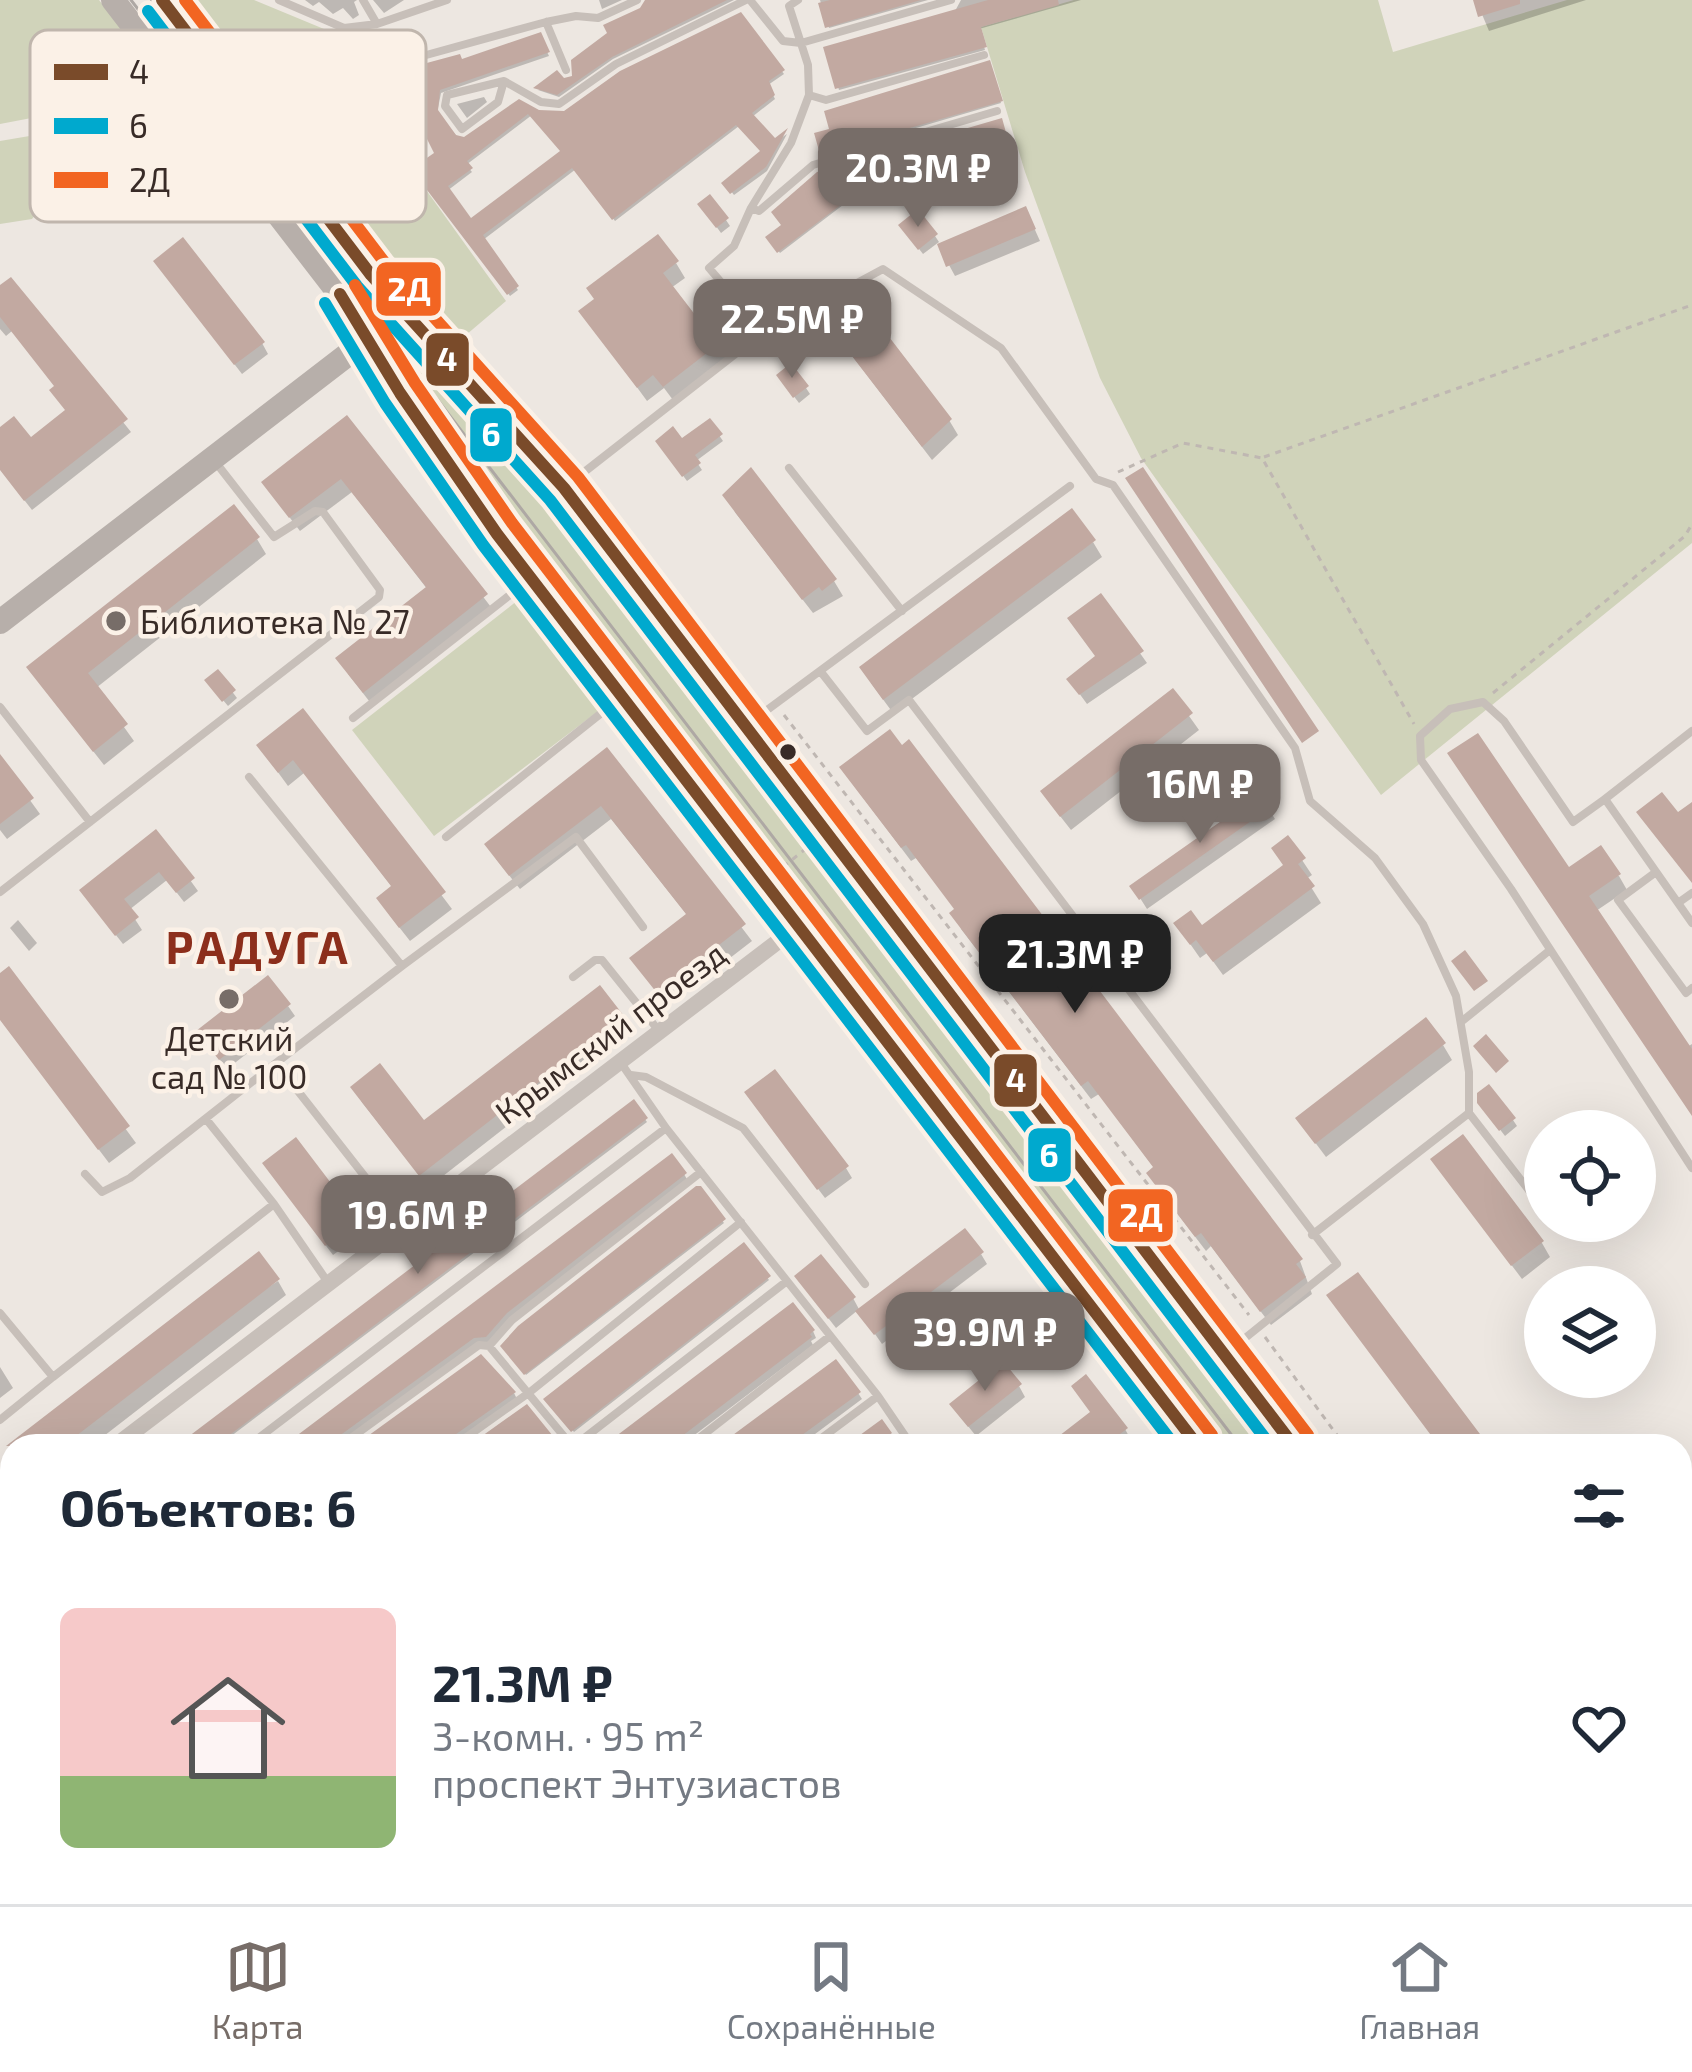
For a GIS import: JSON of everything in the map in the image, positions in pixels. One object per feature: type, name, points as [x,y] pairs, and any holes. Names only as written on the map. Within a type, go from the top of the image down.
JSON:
[{"type":"main road","points":[[112,0],[135,30]]},
{"type":"main road","points":[[162,0],[185,30]]},
{"type":"main road","points":[[284,222],[341,296],[400,393],[530,579],[1181,1434]]},
{"type":"main road","points":[[333,222],[403,312],[564,488],[1285,1434]]},
{"type":"main road","points":[[0,622],[403,312]]},
{"type":"street","name":"Крымский проезд","points":[[130,1434],[328,1281],[625,1068],[660,1032],[797,927]]},
{"type":"lane","points":[[279,0],[344,28],[377,24],[447,0]]},
{"type":"lane","points":[[363,0],[377,24]]},
{"type":"lane","points":[[426,55],[546,22],[576,16],[598,19],[637,0]]},
{"type":"lane","points":[[504,81],[498,103],[462,129],[445,106],[447,94],[504,81],[541,102],[559,104],[616,64],[748,0],[783,41],[801,44],[951,0]]},
{"type":"lane","points":[[757,337],[750,316],[709,268],[734,246],[791,143],[809,95],[808,65],[792,2]]},
{"type":"lane","points":[[546,22],[566,70]]},
{"type":"lane","points":[[809,95],[826,100],[984,55]]},
{"type":"lane","points":[[751,208],[759,211],[813,165],[997,111]]},
{"type":"lane","points":[[564,488],[757,337],[883,268],[1001,348],[1100,480],[1114,485],[1295,748],[1310,801],[1375,858],[1423,924],[1456,996],[1469,1072],[1469,1113],[1524,1183]]},
{"type":"lane","points":[[2,886],[379,597],[380,590],[323,512],[274,537],[212,458]]},
{"type":"lane","points":[[789,468],[902,611]]},
{"type":"lane","points":[[745,726],[1070,486]]},
{"type":"lane","points":[[353,718],[530,579]]},
{"type":"lane","points":[[821,672],[867,731],[909,700],[1337,1264],[1223,1355]]},
{"type":"lane","points":[[446,837],[620,698]]},
{"type":"lane","points":[[1692,731],[1574,822],[1504,721],[1483,702],[1450,709],[1420,736],[1420,760],[1692,1168]]},
{"type":"lane","points":[[0,707],[90,822]]},
{"type":"lane","points":[[249,777],[402,966]]},
{"type":"lane","points":[[1605,799],[1692,923]]},
{"type":"lane","points":[[86,1174],[102,1192],[130,1178],[576,837],[643,927]]},
{"type":"lane","points":[[1656,872],[1618,900],[1686,992],[1692,988]]},
{"type":"lane","points":[[1678,903],[1692,892]]},
{"type":"lane","points":[[1460,1023],[1550,950]]},
{"type":"lane","points":[[573,977],[602,960],[660,1032]]},
{"type":"lane","points":[[276,1063],[403,1226]]},
{"type":"lane","points":[[625,1068],[904,1434]]},
{"type":"lane","points":[[625,1068],[743,1128],[865,1284]]},
{"type":"lane","points":[[1312,1235],[1469,1113]]},
{"type":"lane","points":[[206,1119],[328,1281]]},
{"type":"lane","points":[[264,1434],[666,1127]]},
{"type":"lane","points":[[489,1346],[512,1320],[701,1172]]},
{"type":"lane","points":[[0,1420],[274,1204]]},
{"type":"lane","points":[[471,1434],[741,1222]]},
{"type":"lane","points":[[589,1434],[787,1281]]},
{"type":"lane","points":[[0,1313],[53,1377]]},
{"type":"lane","points":[[704,1434],[830,1336]]},
{"type":"lane","points":[[356,1434],[478,1345],[489,1346],[563,1434]]},
{"type":"lane","points":[[827,1434],[878,1396]]},
{"type":"path","points":[[1100,480],[1184,442],[1262,458],[1692,305]]},
{"type":"path","points":[[1262,458],[1420,736]]},
{"type":"path","points":[[1483,702],[1685,536],[1692,524]]},
{"type":"path","points":[[775,704],[1336,1434]]},
{"type":"path","points":[[762,882],[826,834]]},
{"type":"green space","points":[[0,0],[99,0],[122,30],[30,30],[30,118],[0,124]]},
{"type":"green space","points":[[176,0],[254,0],[325,30],[199,30]]},
{"type":"green space","points":[[1074,0],[1378,0],[1393,52],[1567,0],[1692,0],[1692,543],[1381,795],[1141,458],[1100,378],[1025,172],[981,27]]},
{"type":"green space","points":[[30,136],[30,219],[0,224],[0,141]]},
{"type":"green space","points":[[426,190],[506,301],[453,346],[345,222],[426,222]]},
{"type":"green space","points":[[418,359],[427,364],[574,532],[1267,1434],[1208,1434],[599,649],[536,565],[407,377],[406,368]]},
{"type":"green space","points":[[522,597],[605,706],[434,836],[352,730]]},
{"type":"building","points":[[645,0],[727,0],[612,57],[557,95],[533,88],[557,70],[564,78],[572,76],[571,60],[607,33],[603,25],[640,8]]},
{"type":"building","points":[[921,0],[825,28],[818,3]]},
{"type":"building","points":[[988,0],[1058,0],[1059,5],[981,27],[987,47],[835,89],[823,47]]},
{"type":"building","points":[[1473,0],[1520,0],[1520,4],[1478,17]]},
{"type":"building","points":[[741,12],[785,70],[769,81],[775,95],[752,113],[775,138],[788,128],[766,167],[730,194],[721,183],[760,151],[736,125],[612,220],[572,168],[483,235],[519,286],[507,295],[426,189],[426,159],[434,153],[426,137],[426,63],[460,54],[462,59],[541,32],[550,52],[440,90],[438,110],[456,135],[464,137],[519,99],[539,110],[564,111],[620,71]],"holes":[[[528,114],[560,151],[471,218],[448,186],[473,168],[467,161]]]},
{"type":"building","points":[[990,60],[1003,101],[820,154],[814,133],[829,129],[824,111]]},
{"type":"building","points":[[1002,118],[1013,158],[842,204],[777,253],[765,237],[781,225],[771,212],[817,172]]},
{"type":"building","points":[[710,194],[729,218],[716,228],[697,204]]},
{"type":"building","points":[[1026,206],[1036,229],[946,267],[937,244]]},
{"type":"building","points":[[918,209],[938,234],[918,250],[898,225]]},
{"type":"building","points":[[658,234],[679,261],[663,273],[696,316],[712,304],[734,332],[663,387],[653,375],[637,388],[578,311],[594,299],[586,288]]},
{"type":"building","points":[[183,237],[265,342],[234,365],[153,261]]},
{"type":"building","points":[[11,277],[128,419],[24,501],[0,470],[0,427],[14,416],[31,437],[65,410],[49,390],[54,386],[0,317],[0,285]]},
{"type":"building","points":[[870,312],[952,419],[922,447],[835,334]]},
{"type":"building","points":[[791,363],[809,386],[793,398],[776,375]]},
{"type":"building","points":[[347,415],[488,594],[363,693],[335,658],[426,587],[341,479],[289,518],[261,482]]},
{"type":"building","points":[[710,418],[723,434],[695,455],[701,463],[682,477],[655,441],[673,426],[682,438]]},
{"type":"building","points":[[751,467],[837,579],[822,591],[819,587],[802,600],[722,495]]},
{"type":"building","points":[[1143,467],[1319,731],[1302,743],[1125,478]]},
{"type":"building","points":[[234,504],[260,537],[88,673],[128,724],[93,752],[26,667]]},
{"type":"building","points":[[1072,508],[1096,540],[883,700],[859,667]]},
{"type":"building","points":[[1101,593],[1144,651],[1079,695],[1066,679],[1095,656],[1067,618]]},
{"type":"building","points":[[218,669],[236,690],[222,702],[204,680]]},
{"type":"building","points":[[1173,688],[1193,713],[1060,817],[1040,791]]},
{"type":"building","points":[[303,708],[446,892],[399,928],[376,898],[391,886],[293,760],[278,773],[256,745]]},
{"type":"building","points":[[890,729],[902,745],[909,739],[1303,1259],[1296,1264],[1306,1277],[1260,1312],[1201,1233],[1195,1237],[1146,1173],[1153,1167],[1088,1081],[1081,1086],[949,913],[954,909],[906,845],[901,848],[839,767]]},
{"type":"building","points":[[1478,733],[1569,867],[1601,845],[1621,874],[1589,896],[1692,1049],[1692,1116],[1447,753]]},
{"type":"building","points":[[607,747],[746,924],[657,993],[629,958],[686,914],[601,806],[509,876],[484,844]]},
{"type":"building","points":[[0,754],[34,798],[0,824]]},
{"type":"building","points":[[1662,792],[1678,812],[1692,802],[1692,883],[1636,812]]},
{"type":"building","points":[[1261,793],[1271,807],[1139,900],[1129,886]]},
{"type":"building","points":[[156,829],[195,878],[176,893],[159,872],[124,899],[139,917],[115,936],[79,890]]},
{"type":"building","points":[[1288,835],[1306,858],[1298,864],[1315,886],[1213,962],[1196,940],[1190,945],[1173,923],[1191,910],[1202,925],[1283,865],[1271,848]]},
{"type":"building","points":[[1465,950],[1488,981],[1474,991],[1451,961]]},
{"type":"building","points":[[9,966],[130,1126],[98,1150],[0,1020],[0,973]]},
{"type":"building","points":[[268,975],[291,1004],[219,1060],[196,1031]]},
{"type":"building","points":[[600,985],[624,1016],[419,1176],[350,1087],[380,1063],[424,1120]]},
{"type":"building","points":[[1426,1017],[1446,1043],[1315,1144],[1295,1118]]},
{"type":"building","points":[[1486,1034],[1509,1061],[1496,1073],[1473,1046]]},
{"type":"building","points":[[775,1069],[849,1166],[817,1190],[744,1092]]},
{"type":"building","points":[[1489,1084],[1516,1118],[1499,1131],[1477,1103],[1477,1093]]},
{"type":"building","points":[[634,1099],[648,1118],[231,1434],[192,1434]]},
{"type":"building","points":[[1463,1134],[1524,1215],[1524,1242],[1543,1242],[1511,1266],[1430,1159]]},
{"type":"building","points":[[296,1137],[359,1220],[325,1246],[262,1163]]},
{"type":"building","points":[[672,1153],[687,1173],[507,1313],[486,1337],[474,1338],[342,1434],[299,1434]]},
{"type":"building","points":[[701,1186],[726,1219],[524,1375],[500,1346],[518,1326]]},
{"type":"building","points":[[965,1228],[984,1252],[874,1335],[855,1311]]},
{"type":"building","points":[[744,1242],[771,1276],[571,1432],[543,1399]]},
{"type":"building","points":[[259,1251],[280,1279],[79,1434],[22,1434]]},
{"type":"building","points":[[821,1254],[856,1297],[828,1319],[794,1276]]},
{"type":"building","points":[[1358,1272],[1480,1434],[1430,1434],[1326,1295]]},
{"type":"building","points":[[793,1302],[815,1330],[685,1434],[619,1434]]},
{"type":"building","points":[[481,1354],[516,1392],[456,1434],[371,1434]]},
{"type":"building","points":[[836,1359],[861,1392],[803,1434],[734,1434]]},
{"type":"building","points":[[1003,1361],[1022,1384],[968,1427],[949,1404]]},
{"type":"building","points":[[1086,1374],[1128,1428],[1120,1434],[1062,1434],[1090,1412],[1071,1386]]},
{"type":"building","points":[[527,1404],[551,1434],[485,1434]]},
{"type":"building","points":[[882,1419],[892,1433],[891,1434],[861,1434]]},
{"type":"tram line","points":[[131,0],[154,30]]},
{"type":"tram line","points":[[301,222],[1231,1434]]},
{"type":"transit line","name":"4","points":[[162,0],[185,30]]},
{"type":"transit line","name":"2Д","points":[[185,0],[208,30]]},
{"type":"transit line","name":"6","points":[[148,11],[162,30]]},
{"type":"transit line","name":"6","points":[[308,222],[357,286],[550,500],[1262,1434]]},
{"type":"transit line","name":"4","points":[[331,222],[371,275],[564,488],[1285,1434]]},
{"type":"transit line","name":"2Д","points":[[354,222],[385,263],[578,477],[1307,1434]]},
{"type":"transit line","name":"2Д","points":[[355,285],[415,383],[512,523],[1211,1434]]},
{"type":"transit line","name":"4","points":[[340,294],[400,393],[497,534],[1189,1434]]},
{"type":"transit line","name":"6","points":[[325,303],[385,403],[483,545],[1166,1434]]},
{"type":"place","name":"Библиотека № 27","points":[[116,621]]},
{"type":"place","name":"Детский сад № 100","points":[[229,999]]},
{"type":"district","name":"РАДУГА","points":[[258,946]]}]
